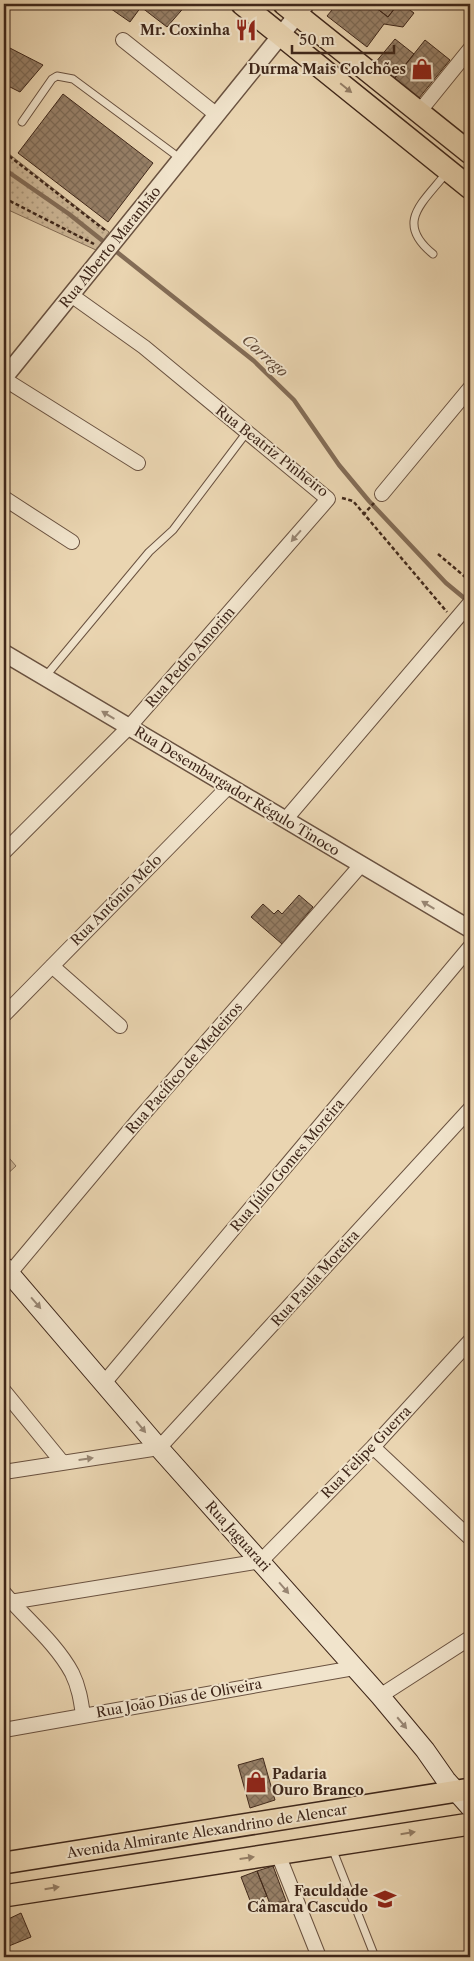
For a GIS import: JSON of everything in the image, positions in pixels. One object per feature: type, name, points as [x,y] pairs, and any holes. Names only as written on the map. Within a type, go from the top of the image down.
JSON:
[{"type":"main road","points":[[242,4],[470,188]]},
{"type":"main road","points":[[296,8],[419,112],[470,152]]},
{"type":"main road","name":"Rua Jaguarari","points":[[7,1270],[159,1448],[380,1696],[466,1796]]},
{"type":"main road","name":"Avenida Almirante Alexandrino de Alencar","points":[[4,1863],[201,1832],[466,1796]]},
{"type":"main road","points":[[4,1896],[470,1824]]},
{"type":"main road","points":[[201,1832],[207,1864]]},
{"type":"main road","points":[[169,1837],[174,1869]]},
{"type":"street","name":"Rua Alberto Maranhão","points":[[4,378],[71,295],[97,251],[181,159],[281,35],[296,8]]},
{"type":"street","points":[[123,40],[217,115]]},
{"type":"street","points":[[419,112],[470,49]]},
{"type":"street","name":"Rua Beatriz Pinheiro","points":[[71,295],[144,347],[328,499]]},
{"type":"street","points":[[4,378],[138,462]]},
{"type":"street","points":[[382,494],[470,388]]},
{"type":"street","points":[[4,498],[72,542]]},
{"type":"street","name":"Rua Pedro Amorim","points":[[4,852],[129,727],[328,499]]},
{"type":"street","points":[[285,820],[470,603]]},
{"type":"street","name":"Rua Desembargador Régulo Tinoco","points":[[4,653],[361,865],[469,926]]},
{"type":"street","name":"Rua Antônio Melo","points":[[4,1015],[229,786]]},
{"type":"street","name":"Rua Pacífico de Medeiros","points":[[7,1270],[361,865]]},
{"type":"street","name":"Rua Júlio Gomes Moreira","points":[[104,1383],[470,947]]},
{"type":"street","points":[[52,966],[120,1026]]},
{"type":"street","name":"Rua Paula Moreira","points":[[159,1448],[470,1109]]},
{"type":"street","name":"Rua Felipe Guerra","points":[[261,1562],[373,1447],[470,1341]]},
{"type":"street","points":[[4,1391],[62,1462]]},
{"type":"street","points":[[373,1447],[470,1538]]},
{"type":"street","points":[[4,1472],[159,1448]]},
{"type":"street","points":[[6,1599],[261,1562]]},
{"type":"street","points":[[6,1599],[61,1657],[72,1673],[80,1692],[83,1715]]},
{"type":"street","points":[[380,1696],[470,1638]]},
{"type":"street","name":"Rua João Dias de Oliveira","points":[[4,1730],[354,1668]]},
{"type":"street","points":[[278,1854],[320,1957]]},
{"type":"lane","points":[[22,122],[52,80],[65,76],[73,79],[181,159]]},
{"type":"lane","points":[[433,254],[415,235],[414,221],[419,207],[449,170]]},
{"type":"lane","points":[[44,677],[149,552],[173,530],[247,432]]},
{"type":"lane","points":[[331,1846],[375,1957]]},
{"type":"path","points":[[4,152],[112,234]]},
{"type":"path","points":[[4,198],[97,251]]},
{"type":"path","name":"Rua Beatriz Pinheiro","points":[[328,499],[344,498],[359,508],[456,619]]},
{"type":"path","points":[[438,554],[470,580]]},
{"type":"shaded area","points":[[4,150],[109,232],[96,250],[4,208]]},
{"type":"shaded area","points":[[4,1152],[16,1166],[4,1177]]},
{"type":"building","points":[[104,4],[187,4],[167,27],[141,7],[130,22]]},
{"type":"building","points":[[337,4],[371,4],[388,17],[398,4],[402,4],[414,13],[403,27],[384,24],[367,47],[327,16]]},
{"type":"building","points":[[371,4],[398,4],[388,17]]},
{"type":"building","points":[[395,39],[414,54],[394,79],[375,63]]},
{"type":"building","name":"Durma Mais Colchões","points":[[425,40],[450,60],[419,98],[394,79]]},
{"type":"building","points":[[4,45],[43,65],[20,92],[4,84]]},
{"type":"building","points":[[63,94],[153,163],[108,222],[18,153]]},
{"type":"building","points":[[299,895],[313,907],[282,944],[251,917],[263,904],[274,914],[278,910],[282,914]]},
{"type":"building","name":"Padaria Ouro Branco","points":[[263,1758],[275,1800],[250,1808],[238,1765]]},
{"type":"building","points":[[273,1866],[286,1901],[270,1904],[257,1871]]},
{"type":"building","points":[[257,1871],[267,1896],[251,1903],[241,1877]]},
{"type":"building","points":[[21,1913],[31,1937],[4,1948],[4,1921]]},
{"type":"waterway","name":"Corrego","points":[[4,169],[69,214],[254,361],[294,400],[339,465],[369,501],[446,583],[469,602]]},
{"type":"place","name":"Mr. Coxinha","points":[[246,30]]},
{"type":"place","name":"Durma Mais Colchões","points":[[422,69]]},
{"type":"place","name":"Padaria Ouro Branco","points":[[256,1782]]},
{"type":"place","name":"Faculdade Câmara Cascudo","points":[[385,1899]]}]
